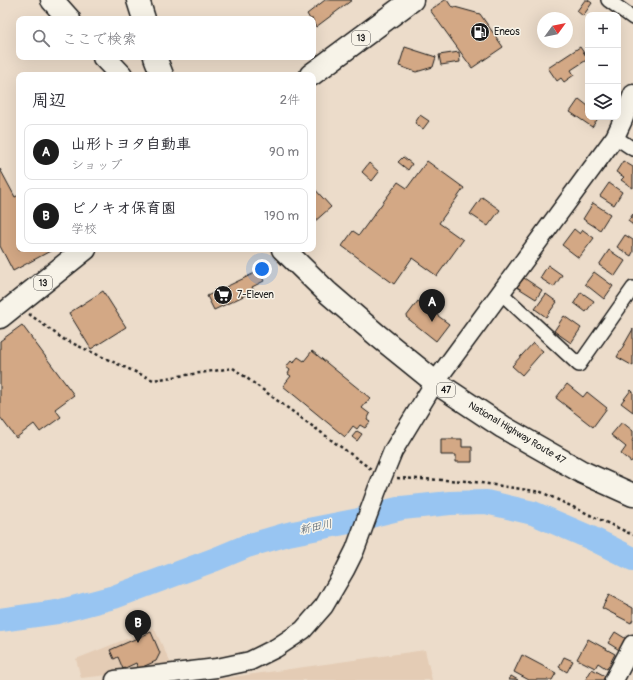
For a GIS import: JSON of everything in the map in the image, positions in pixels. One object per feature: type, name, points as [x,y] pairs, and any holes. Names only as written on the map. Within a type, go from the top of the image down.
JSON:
[{"type":"highway","points":[[52,0],[66,16]]},
{"type":"highway","points":[[138,0],[143,16]]},
{"type":"highway","name":"13","points":[[315,72],[412,0]]},
{"type":"highway","points":[[107,60],[118,72]]},
{"type":"highway","points":[[156,60],[161,72]]},
{"type":"highway","name":"13","points":[[8,310],[81,252]]},
{"type":"highway","name":"National Highway Route 47","points":[[286,252],[327,292],[435,382],[503,427],[582,472],[633,496]]},
{"type":"street","points":[[608,0],[633,18]]},
{"type":"street","points":[[114,680],[217,668],[250,661],[276,648],[303,630],[324,606],[346,570],[393,451],[435,382],[615,137],[633,94]]},
{"type":"street","points":[[615,137],[633,149]]},
{"type":"street","points":[[501,293],[579,365],[633,288]]},
{"type":"street","points":[[614,680],[633,644]]},
{"type":"path","points":[[8,310],[63,339],[153,380],[233,368],[379,484],[468,481],[541,492],[633,535]]},
{"type":"shaded area","points":[[154,628],[173,668],[81,678],[76,659]]},
{"type":"shaded area","points":[[425,650],[432,680],[211,680]]},
{"type":"building","points":[[325,0],[352,0],[316,27],[316,16],[308,16],[307,14]]},
{"type":"building","points":[[447,0],[451,6],[480,14],[503,47],[472,68],[430,10]]},
{"type":"building","points":[[585,0],[592,3],[583,16],[577,11]]},
{"type":"building","points":[[405,47],[436,57],[433,67],[416,72],[399,66]]},
{"type":"building","points":[[580,47],[585,54],[585,61],[571,70],[574,75],[564,82],[561,78],[557,81],[548,68]]},
{"type":"building","points":[[459,52],[460,62],[441,65],[439,55]]},
{"type":"building","points":[[579,99],[585,104],[585,120],[597,120],[592,127],[570,112]]},
{"type":"building","points":[[420,115],[429,121],[423,129],[415,123]]},
{"type":"building","points":[[403,157],[412,164],[408,170],[398,162]]},
{"type":"building","points":[[427,161],[464,188],[439,223],[463,240],[437,276],[412,258],[394,284],[342,246],[353,231],[359,235],[398,182],[407,188]]},
{"type":"building","points":[[623,161],[633,167],[633,188],[621,180],[624,177],[616,172]]},
{"type":"building","points":[[369,163],[379,172],[372,181],[362,172]]},
{"type":"building","points":[[0,169],[16,196],[16,252],[48,252],[13,271],[0,246]]},
{"type":"building","points":[[609,183],[622,192],[614,205],[600,196]]},
{"type":"building","points":[[316,190],[331,207],[316,220]]},
{"type":"building","points":[[482,197],[500,210],[488,226],[470,214]]},
{"type":"building","points":[[593,203],[610,214],[600,230],[583,219]]},
{"type":"building","points":[[633,214],[633,225],[628,221]]},
{"type":"building","points":[[574,229],[580,234],[583,230],[594,238],[579,258],[562,245]]},
{"type":"building","points":[[625,235],[633,240],[633,252],[631,256],[617,247]]},
{"type":"building","points":[[609,250],[625,261],[615,276],[599,265]]},
{"type":"building","points":[[548,265],[562,275],[554,287],[540,278]]},
{"type":"building","points":[[259,271],[264,281],[252,287],[254,291],[214,310],[207,296]]},
{"type":"building","points":[[594,272],[613,286],[604,299],[585,284]]},
{"type":"building","points":[[524,278],[542,290],[536,299],[517,287]]},
{"type":"building","points":[[103,291],[126,327],[91,349],[69,313]]},
{"type":"building","points":[[581,292],[594,301],[586,312],[574,303]]},
{"type":"building","points":[[546,294],[557,302],[546,317],[535,309]]},
{"type":"building","points":[[418,301],[449,324],[436,341],[406,317]]},
{"type":"building","points":[[564,316],[581,328],[571,343],[554,331]]},
{"type":"building","points":[[22,325],[74,395],[55,409],[61,417],[40,432],[34,424],[16,438],[0,417],[0,341]]},
{"type":"building","points":[[633,329],[633,366],[617,357]]},
{"type":"building","points":[[533,343],[543,351],[522,375],[512,366]]},
{"type":"building","points":[[312,351],[370,398],[362,408],[370,414],[367,420],[370,422],[365,428],[360,425],[357,429],[353,426],[345,437],[283,386],[291,376],[288,374],[290,370],[286,367],[291,361],[293,363],[298,357],[304,361]]},
{"type":"building","points":[[567,384],[583,397],[587,392],[607,408],[593,427],[556,398]]},
{"type":"building","points":[[631,390],[633,392],[633,412],[621,403]]},
{"type":"building","points":[[622,422],[633,431],[633,459],[631,462],[621,454],[626,447],[611,435]]},
{"type":"building","points":[[357,431],[362,434],[357,441],[352,437]]},
{"type":"building","points":[[441,439],[462,439],[462,447],[472,447],[472,462],[456,462],[456,455],[441,455]]},
{"type":"building","points":[[609,595],[633,608],[633,619],[631,623],[602,608]]},
{"type":"building","points":[[151,632],[160,653],[156,661],[138,669],[136,663],[123,669],[118,657],[114,659],[110,650]]},
{"type":"building","points":[[615,632],[628,640],[621,651],[608,643]]},
{"type":"building","points":[[588,639],[615,654],[607,669],[598,663],[595,668],[577,659]]},
{"type":"building","points":[[522,655],[556,673],[552,680],[529,680],[514,672]]},
{"type":"building","points":[[564,657],[573,661],[567,672],[559,667]]},
{"type":"building","points":[[592,669],[605,676],[603,680],[586,679]]},
{"type":"building","points":[[511,676],[518,680],[509,680]]},
{"type":"waterway","name":"新田川","points":[[0,620],[57,612],[114,597],[247,546],[288,534],[359,520],[402,508],[450,503],[486,502],[533,513],[591,538],[633,559]]},
{"type":"place","name":"Eneos","points":[[480,32]]},
{"type":"place","name":"7-Eleven","points":[[223,295]]},
{"type":"place","name":"山形トヨタ自動車","points":[[432,322]]},
{"type":"place","name":"ピノキオ保育園","points":[[138,643]]}]
